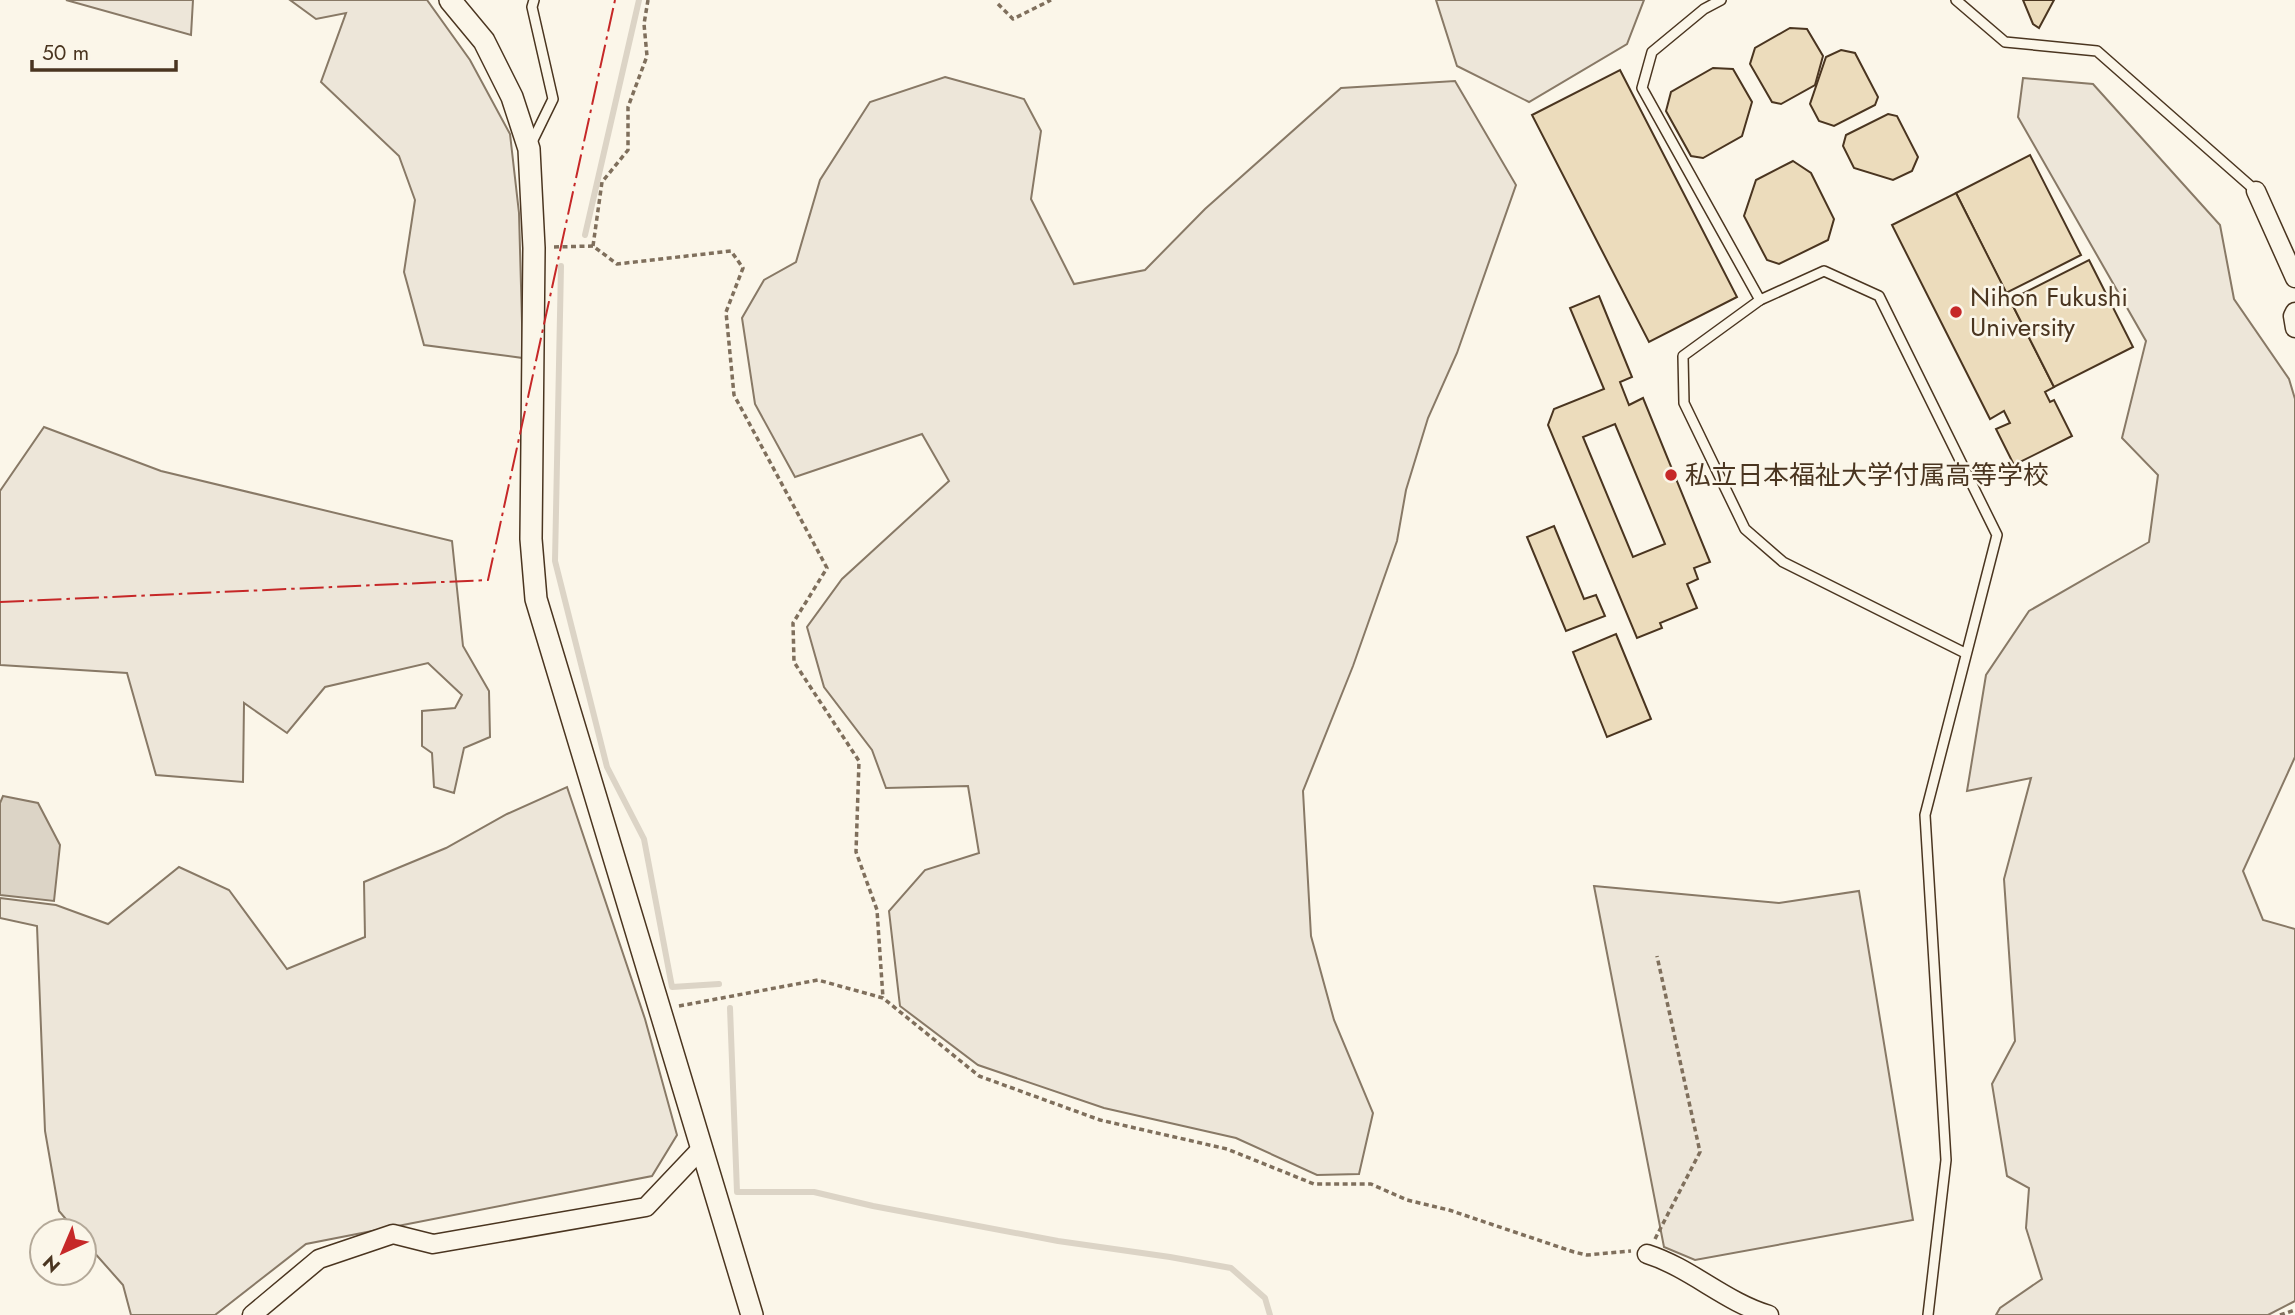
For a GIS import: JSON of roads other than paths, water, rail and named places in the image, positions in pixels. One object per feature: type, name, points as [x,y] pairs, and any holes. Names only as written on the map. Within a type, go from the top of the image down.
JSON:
[{"type":"street","points":[[450,0],[484,41],[512,97],[529,149],[534,248],[531,539],[536,599],[752,1315]]},
{"type":"street","points":[[2256,191],[2295,278]]},
{"type":"street","points":[[2295,312],[2295,328]]},
{"type":"street","points":[[252,1315],[319,1259],[393,1234],[433,1244],[646,1207],[701,1149]]},
{"type":"street","points":[[1647,1254],[1673,1265],[1745,1307],[1769,1315]]},
{"type":"lane","points":[[529,149],[553,99],[532,7],[534,0]]},
{"type":"lane","points":[[1721,0],[1704,9],[1652,52],[1642,88],[1760,300]]},
{"type":"lane","points":[[1956,0],[2005,41],[2097,51],[2256,191]]},
{"type":"lane","points":[[1928,1315],[1946,1160],[1925,815],[1997,535],[1879,296],[1825,271],[1760,300],[1683,356],[1684,403],[1745,530],[1783,562],[1965,653]]},
{"type":"waterway","points":[[585,235],[639,0]]},
{"type":"waterway","points":[[561,266],[555,561],[607,767],[644,839],[672,987],[719,984]]},
{"type":"waterway","points":[[730,1008],[737,1192],[814,1192],[873,1206],[1058,1241],[1231,1268],[1265,1298],[1270,1315]]},
{"type":"place","name":"Nihon Fukushi University","points":[[1956,312]]},
{"type":"place","name":"私立日本福祉大学付属高等学校","points":[[1671,475]]}]
